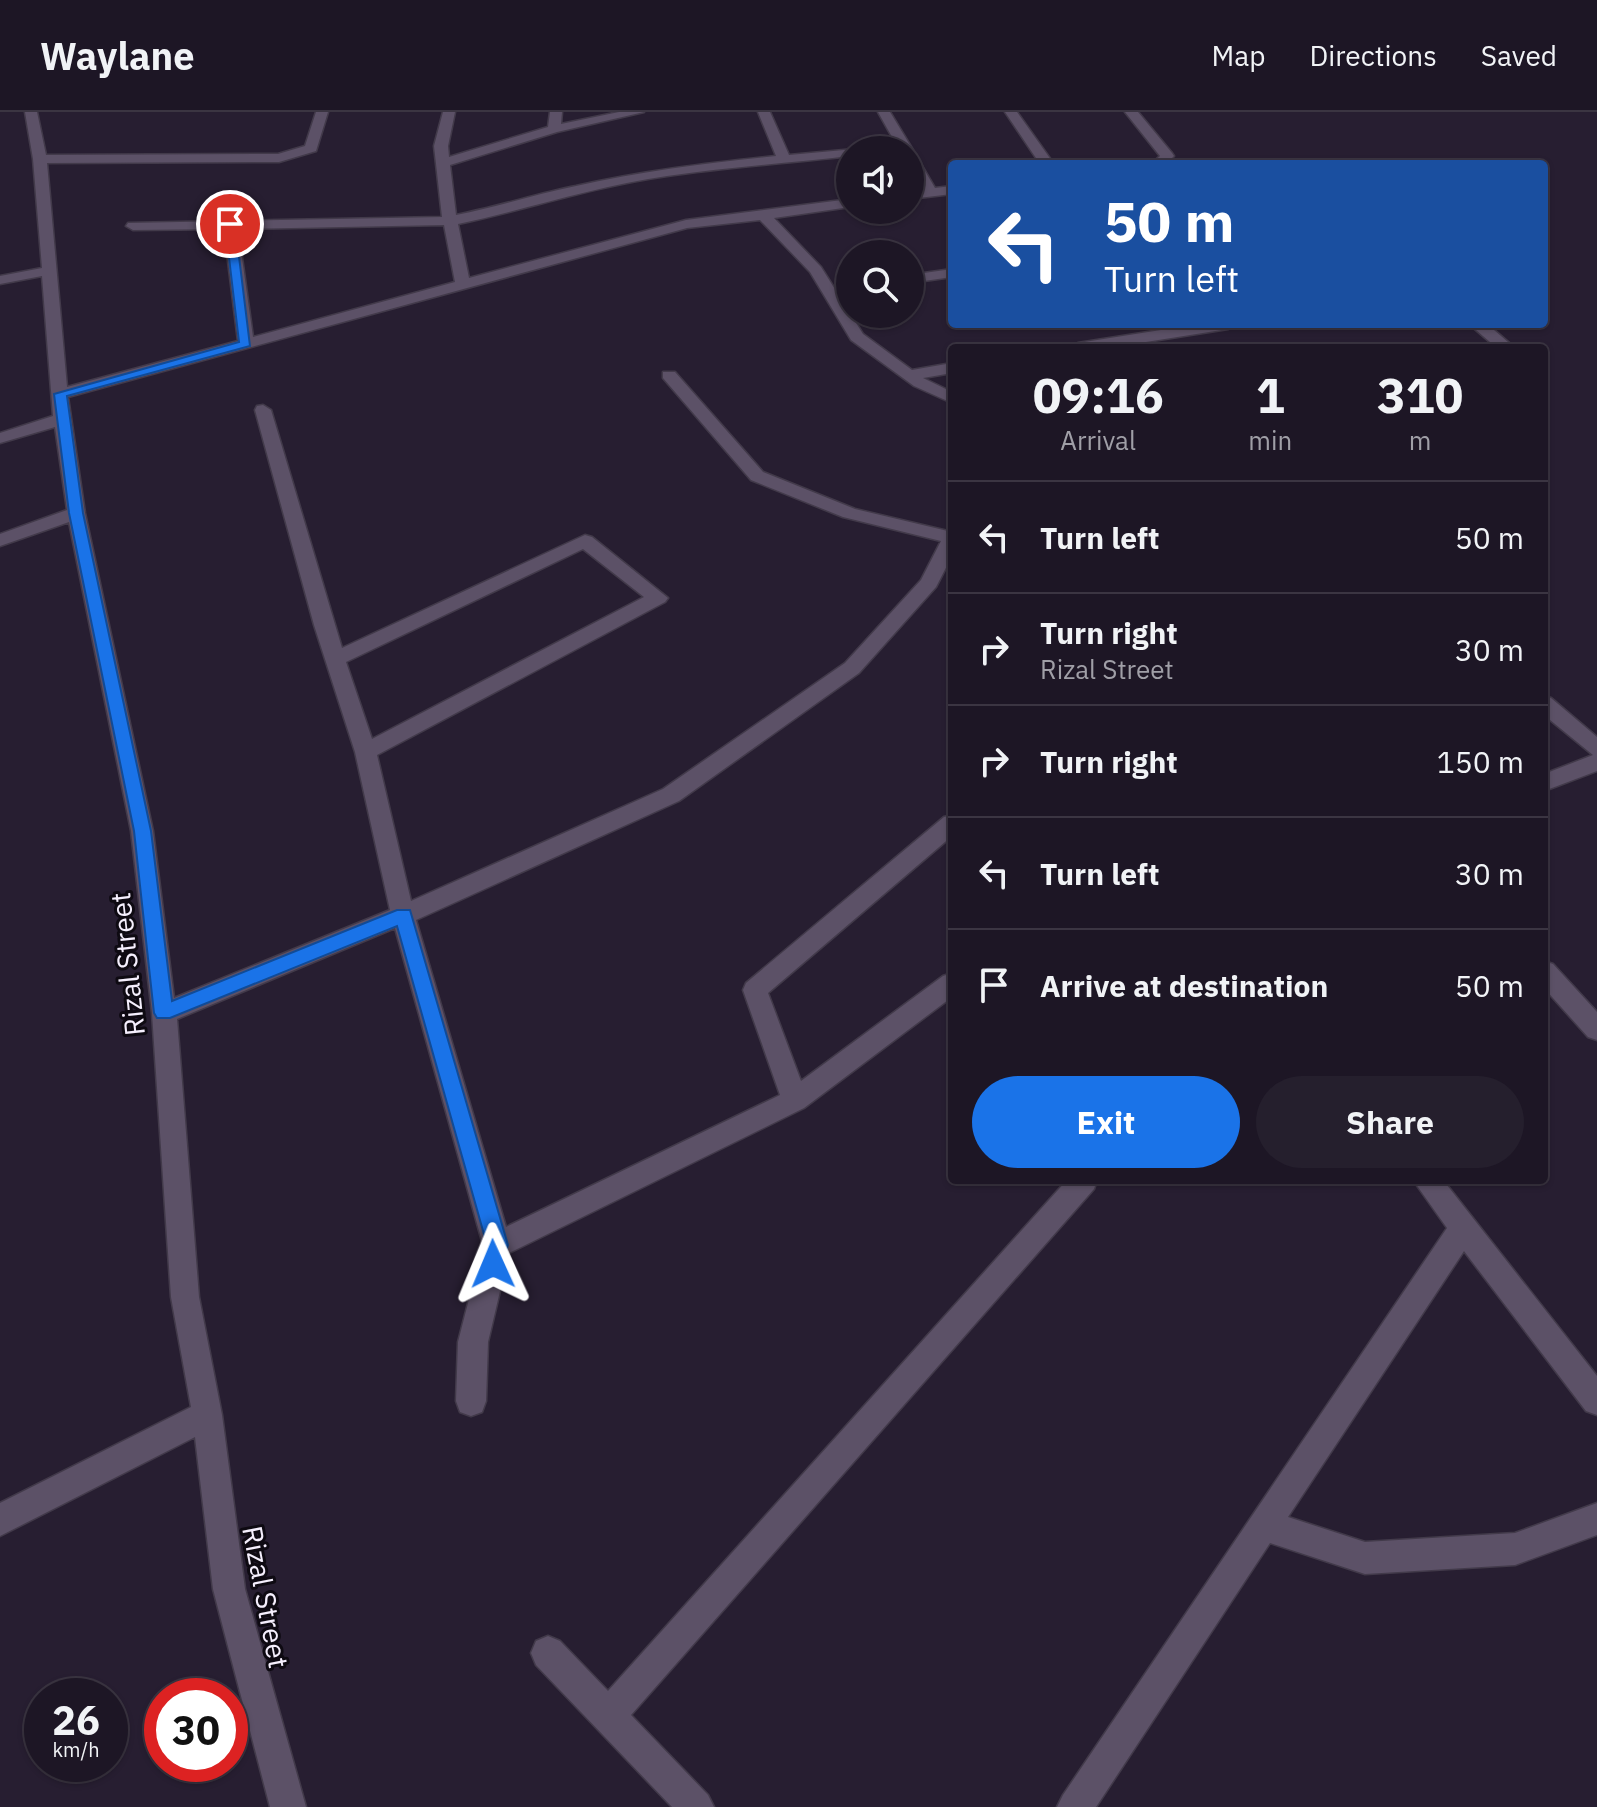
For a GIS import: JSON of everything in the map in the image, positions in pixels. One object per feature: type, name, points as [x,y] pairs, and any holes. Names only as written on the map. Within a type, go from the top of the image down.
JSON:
[{"type":"street","name":"Rizal Street","points":[[31,112],[40,159],[61,407],[76,513],[142,831],[164,1013],[185,1297],[207,1415],[229,1589],[288,1807]]},
{"type":"street","points":[[40,159],[279,158],[311,148],[322,112]]},
{"type":"street","points":[[449,112],[441,146],[450,221],[463,287]]},
{"type":"street","points":[[554,129],[556,112]]},
{"type":"street","points":[[443,163],[554,129],[638,112]]},
{"type":"street","points":[[764,112],[784,159]]},
{"type":"street","points":[[884,112],[898,136]]},
{"type":"street","points":[[1011,112],[1044,160]]},
{"type":"street","points":[[1131,112],[1167,156],[1162,160]]},
{"type":"street","points":[[133,226],[450,221],[513,208],[574,190],[666,172],[836,153]]},
{"type":"street","points":[[924,181],[931,193]]},
{"type":"street","points":[[924,194],[948,191]]},
{"type":"street","points":[[0,438],[61,407],[246,344],[463,287],[567,254],[686,224],[836,205]]},
{"type":"street","points":[[763,215],[816,270],[857,337],[910,375],[948,396]]},
{"type":"street","points":[[230,224],[246,344]]},
{"type":"street","points":[[0,280],[48,271]]},
{"type":"street","points":[[924,277],[948,274]]},
{"type":"street","points":[[828,290],[836,289]]},
{"type":"street","points":[[1103,344],[1203,328]]},
{"type":"street","points":[[1482,328],[1502,344]]},
{"type":"street","points":[[910,375],[948,369]]},
{"type":"street","points":[[669,375],[757,476],[849,513],[948,537]]},
{"type":"street","points":[[263,410],[366,752],[403,915],[497,1245],[473,1342],[471,1401]]},
{"type":"street","points":[[0,540],[76,513]]},
{"type":"street","points":[[336,659],[585,541],[658,598],[366,752]]},
{"type":"street","points":[[164,1013],[403,915],[671,795],[852,668],[929,583],[948,546]]},
{"type":"street","points":[[1548,707],[1597,751],[1548,781]]},
{"type":"street","points":[[795,1100],[755,990],[948,826]]},
{"type":"street","points":[[1548,975],[1597,1029]]},
{"type":"street","points":[[497,1245],[795,1100],[877,1042],[948,986]]},
{"type":"street","points":[[608,1716],[1080,1184]]},
{"type":"street","points":[[1429,1184],[1597,1400]]},
{"type":"street","points":[[1075,1807],[1463,1228]]},
{"type":"street","points":[[0,1520],[207,1415]]},
{"type":"street","points":[[1263,1525],[1365,1558],[1515,1549],[1597,1519]]},
{"type":"street","points":[[548,1653],[696,1807]]},
{"type":"route","points":[[230,224],[246,344],[60,394],[76,513],[142,831],[164,1013],[403,915],[497,1245],[493,1264]]}]
